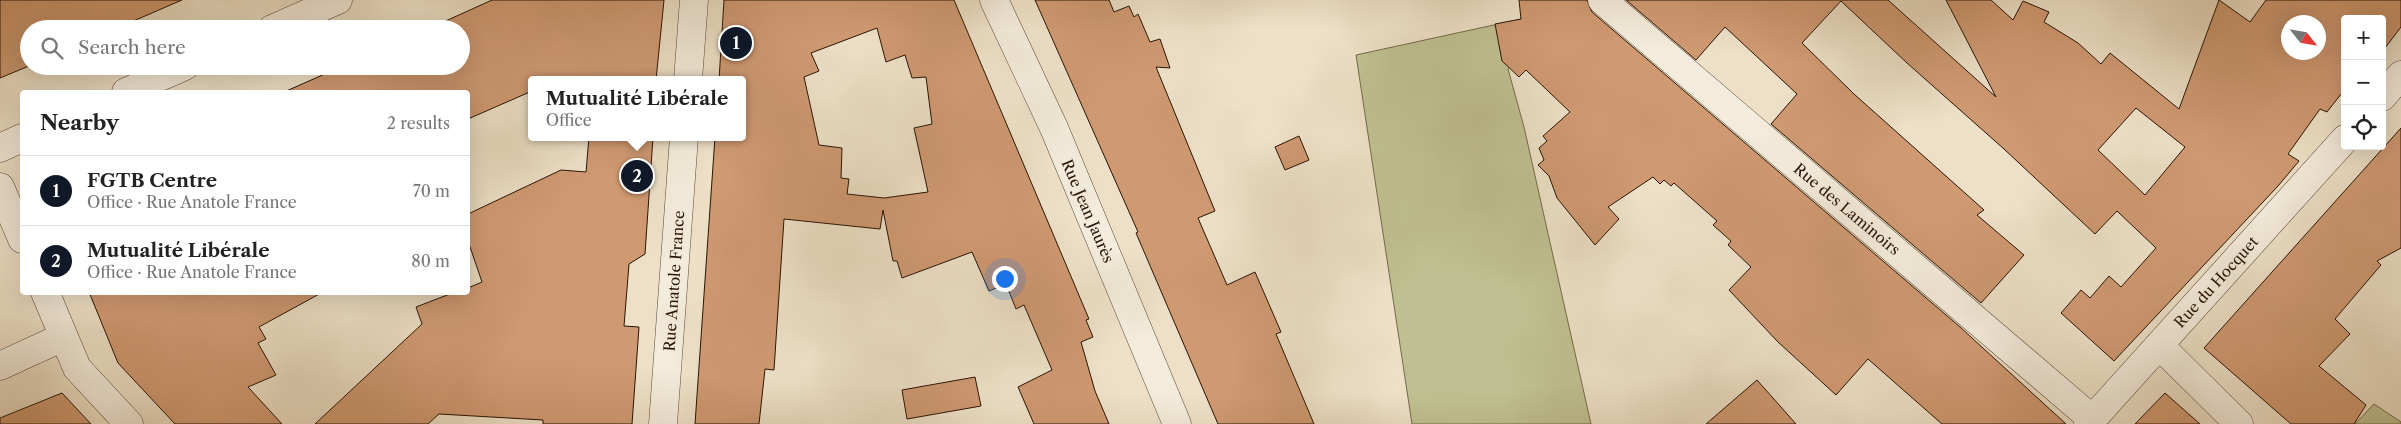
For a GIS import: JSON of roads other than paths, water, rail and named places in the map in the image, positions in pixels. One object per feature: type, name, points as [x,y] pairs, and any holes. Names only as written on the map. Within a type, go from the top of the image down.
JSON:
[{"type":"street","points":[[292,20],[338,0]]},
{"type":"street","points":[[688,76],[694,0]]},
{"type":"street","name":"Rue Jean Jaurès","points":[[994,0],[1054,128],[1177,424]]},
{"type":"street","name":"Rue des Laminoirs","points":[[1602,0],[2090,421]]},
{"type":"street","points":[[131,90],[165,75]]},
{"type":"street","points":[[2386,92],[2401,76]]},
{"type":"street","points":[[0,148],[20,139]]},
{"type":"street","name":"Rue Anatole France","points":[[664,424],[684,141]]},
{"type":"street","name":"Rue du Hocquet","points":[[2090,421],[2341,142]]},
{"type":"street","points":[[0,187],[20,234]]},
{"type":"street","points":[[46,295],[77,368],[129,424]]},
{"type":"street","points":[[0,366],[63,337]]},
{"type":"street","points":[[2159,345],[2239,424]]},
{"type":"place","name":"FGTB Centre","points":[[736,43]]},
{"type":"place","name":"Mutualité Libérale","points":[[637,176]]}]
